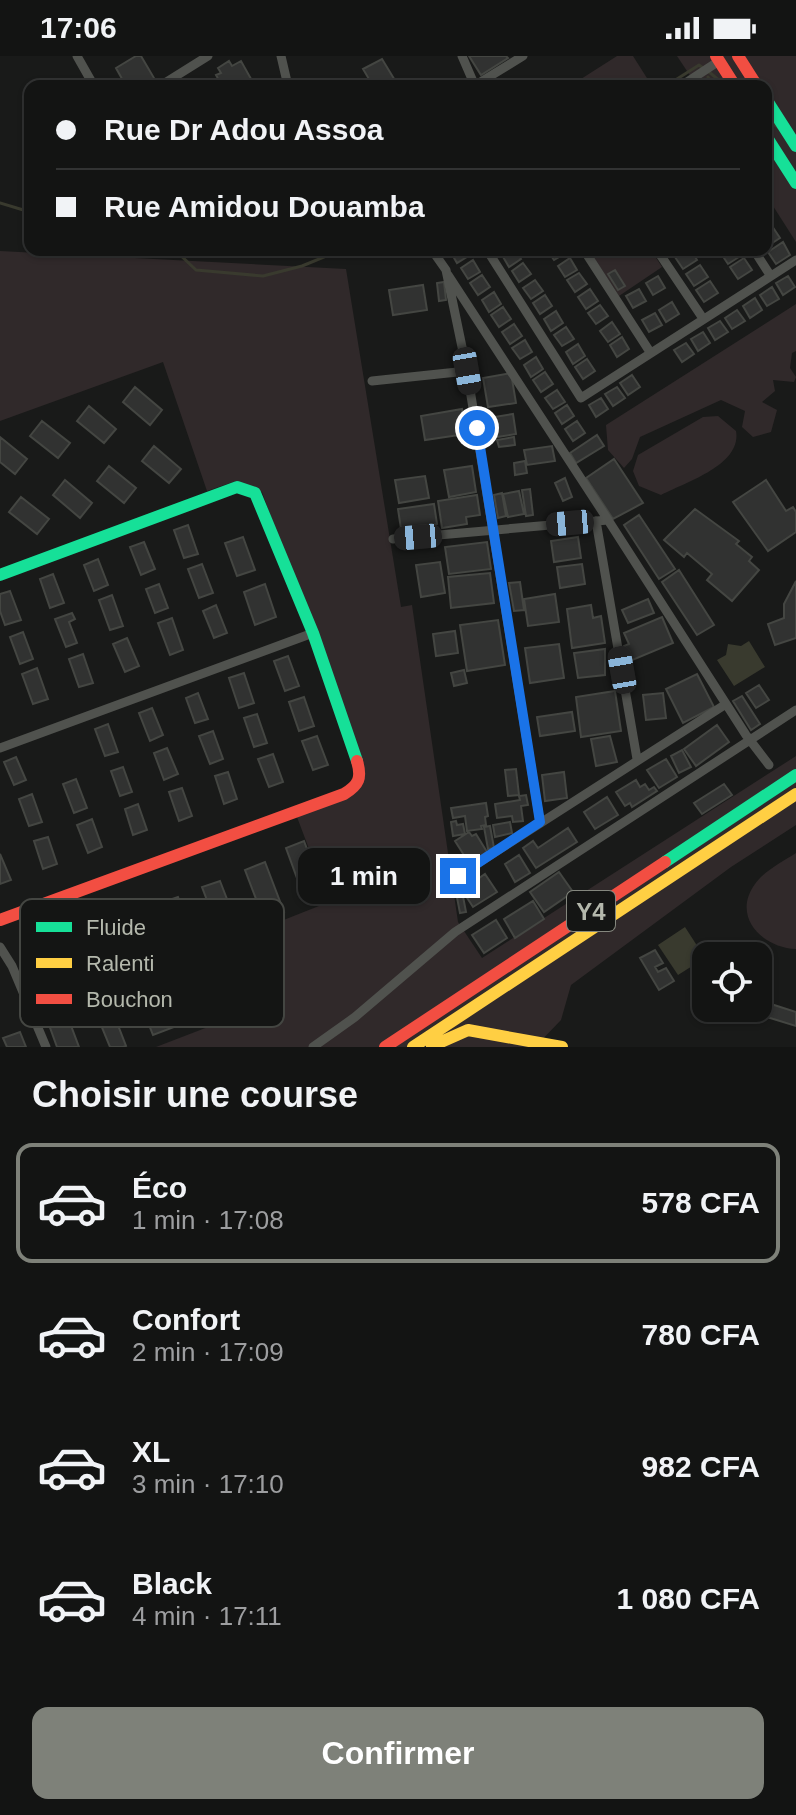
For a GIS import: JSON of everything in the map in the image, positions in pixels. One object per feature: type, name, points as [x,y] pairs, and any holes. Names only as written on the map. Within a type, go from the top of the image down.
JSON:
[{"type":"main road","points":[[738,56],[753,80]]},
{"type":"main road","points":[[718,59],[731,80]]},
{"type":"main road","points":[[772,108],[796,146]]},
{"type":"main road","points":[[772,145],[796,183]]},
{"type":"main road","points":[[0,575],[237,487],[247,488],[260,502],[313,633],[361,774],[356,787],[56,899]]},
{"type":"main road","name":"Y4","points":[[385,1047],[796,775]]},
{"type":"main road","name":"Y4","points":[[413,1047],[796,794]]},
{"type":"main road","points":[[0,920],[20,913]]},
{"type":"main road","points":[[430,1047],[468,1030],[562,1047]]},
{"type":"street","points":[[77,56],[91,80]]},
{"type":"street","points":[[281,56],[287,80]]},
{"type":"street","points":[[462,56],[472,80]]},
{"type":"street","points":[[485,80],[523,56]]},
{"type":"street","points":[[169,80],[204,57]]},
{"type":"street","points":[[689,80],[718,59]]},
{"type":"street","points":[[436,256],[749,740],[769,765]]},
{"type":"street","points":[[491,256],[581,398],[702,317],[796,260]]},
{"type":"street","points":[[588,256],[650,352]]},
{"type":"street","points":[[661,256],[702,317]]},
{"type":"street","points":[[758,256],[770,275]]},
{"type":"street","points":[[446,270],[467,371],[540,822]]},
{"type":"street","points":[[372,381],[467,371]]},
{"type":"street","points":[[393,539],[608,520]]},
{"type":"street","points":[[596,521],[637,759]]},
{"type":"street","points":[[0,748],[313,633]]},
{"type":"street","points":[[458,876],[726,704]]},
{"type":"street","points":[[313,1047],[355,1017],[455,932],[796,710]]},
{"type":"street","points":[[0,947],[20,985]]},
{"type":"street","points":[[38,1027],[46,1047]]},
{"type":"shaded area","points":[[617,56],[633,56],[648,80],[579,80]]},
{"type":"shaded area","points":[[677,56],[796,56],[796,242],[772,204],[772,80],[693,80]]},
{"type":"shaded area","points":[[0,251],[24,252],[24,256],[96,256],[346,269],[401,607],[412,605],[458,922],[482,958],[796,756],[796,825],[731,867],[571,985],[561,1020],[535,1047],[156,1047],[208,1027],[284,1027],[284,920],[329,902],[297,817],[349,796],[363,773],[262,492],[236,481],[207,491],[163,362],[0,421]]},
{"type":"shaded area","points":[[593,256],[655,256],[662,267],[619,296]]},
{"type":"shaded area","points":[[796,304],[796,351],[792,353],[790,368],[796,377],[794,382],[773,380],[775,391],[762,402],[777,410],[771,432],[753,437],[742,427],[745,411],[721,400],[640,437],[632,459],[624,468],[608,450],[606,425]]},
{"type":"shaded area","points":[[718,416],[736,431],[736,443],[721,463],[661,495],[639,486],[633,471],[638,455],[703,417]]},
{"type":"shaded area","points":[[749,641],[765,667],[734,686],[717,660],[726,655],[728,644],[741,646]]},
{"type":"shaded area","points":[[796,853],[796,949],[762,937],[749,919],[749,896],[759,879]]},
{"type":"shaded area","points":[[685,927],[695,942],[692,942],[692,966],[678,975],[658,945]]},
{"type":"building","points":[[141,56],[154,78],[123,80],[116,68]]},
{"type":"building","points":[[469,56],[506,56],[508,58],[481,75]]},
{"type":"building","points":[[382,59],[395,80],[369,80],[363,69]]},
{"type":"building","points":[[229,61],[232,66],[241,61],[252,80],[219,80],[216,75],[221,73],[218,68]]},
{"type":"building","points":[[772,226],[780,238],[772,243]]},
{"type":"building","points":[[783,242],[790,255],[776,264],[771,256],[772,249]]},
{"type":"building","points":[[453,256],[468,256],[457,263]]},
{"type":"building","points":[[503,256],[519,256],[521,259],[509,267]]},
{"type":"building","points":[[695,256],[697,260],[683,269],[675,257]]},
{"type":"building","points":[[723,256],[740,256],[728,264]]},
{"type":"building","points":[[570,258],[577,270],[565,277],[558,266]]},
{"type":"building","points":[[744,258],[752,270],[738,279],[730,267]]},
{"type":"building","points":[[473,260],[480,272],[468,279],[461,268]]},
{"type":"building","points":[[523,263],[531,274],[519,282],[512,271]]},
{"type":"building","points":[[700,265],[708,277],[694,286],[686,274]]},
{"type":"building","points":[[615,270],[625,286],[618,290],[608,274]]},
{"type":"building","points":[[579,273],[587,284],[575,292],[567,280]]},
{"type":"building","points":[[482,275],[490,287],[478,295],[470,283]]},
{"type":"building","points":[[658,276],[665,288],[653,295],[646,283]]},
{"type":"building","points":[[788,276],[795,287],[783,295],[776,283]]},
{"type":"building","points":[[535,280],[543,291],[531,299],[523,288]]},
{"type":"building","points":[[710,281],[718,293],[704,302],[696,290]]},
{"type":"building","points":[[444,282],[446,300],[439,301],[437,283]]},
{"type":"building","points":[[423,285],[427,310],[393,315],[389,290]]},
{"type":"building","points":[[772,287],[779,299],[767,306],[760,295]]},
{"type":"building","points":[[590,289],[598,301],[586,309],[578,297]]},
{"type":"building","points":[[639,289],[646,301],[633,308],[626,296]]},
{"type":"building","points":[[494,292],[501,304],[489,312],[482,300]]},
{"type":"building","points":[[545,295],[552,306],[540,314],[533,303]]},
{"type":"building","points":[[755,298],[762,310],[750,318],[743,306]]},
{"type":"building","points":[[672,302],[679,314],[666,322],[659,310]]},
{"type":"building","points":[[600,305],[608,316],[596,324],[588,313]]},
{"type":"building","points":[[503,307],[511,319],[499,327],[491,315]]},
{"type":"building","points":[[737,310],[745,321],[732,329],[725,318]]},
{"type":"building","points":[[556,311],[563,323],[551,331],[544,319]]},
{"type":"building","points":[[655,313],[662,325],[649,332],[642,320]]},
{"type":"building","points":[[720,321],[728,332],[715,340],[708,328]]},
{"type":"building","points":[[612,322],[620,334],[608,342],[600,331]]},
{"type":"building","points":[[514,324],[522,336],[510,344],[502,332]]},
{"type":"building","points":[[566,327],[574,339],[562,346],[554,335]]},
{"type":"building","points":[[703,332],[710,343],[698,351],[691,339]]},
{"type":"building","points":[[622,337],[629,349],[617,357],[610,345]]},
{"type":"building","points":[[525,340],[532,352],[520,359],[512,348]]},
{"type":"building","points":[[686,343],[694,354],[682,362],[674,350]]},
{"type":"building","points":[[578,344],[585,356],[573,364],[566,352]]},
{"type":"building","points":[[536,357],[543,369],[531,377],[524,365]]},
{"type":"building","points":[[587,359],[595,371],[583,379],[575,367]]},
{"type":"building","points":[[545,372],[553,384],[541,392],[533,380]]},
{"type":"building","points":[[511,373],[516,403],[488,407],[483,378]]},
{"type":"building","points":[[632,375],[640,387],[628,395],[620,383]]},
{"type":"building","points":[[135,387],[162,410],[150,425],[123,402]]},
{"type":"building","points":[[617,387],[625,398],[613,406],[605,394]]},
{"type":"building","points":[[557,390],[565,402],[553,409],[545,398]]},
{"type":"building","points":[[601,398],[608,409],[596,417],[589,405]]},
{"type":"building","points":[[567,405],[574,416],[562,424],[555,413]]},
{"type":"building","points":[[89,406],[116,429],[104,443],[77,421]]},
{"type":"building","points":[[462,409],[466,434],[425,440],[421,416]]},
{"type":"building","points":[[513,414],[516,434],[491,438],[488,418]]},
{"type":"building","points":[[42,421],[70,443],[58,458],[30,436]]},
{"type":"building","points":[[577,421],[585,433],[573,441],[565,429]]},
{"type":"building","points":[[597,435],[604,446],[576,463],[570,453]]},
{"type":"building","points":[[0,437],[27,459],[15,474],[0,462]]},
{"type":"building","points":[[514,437],[515,445],[499,447],[497,440]]},
{"type":"building","points":[[154,446],[181,469],[169,483],[142,461]]},
{"type":"building","points":[[552,446],[555,461],[527,465],[524,450]]},
{"type":"building","points":[[614,459],[643,503],[613,519],[586,478]]},
{"type":"building","points":[[525,461],[527,473],[515,475],[514,463]]},
{"type":"building","points":[[109,466],[136,488],[124,503],[97,481]]},
{"type":"building","points":[[472,466],[476,492],[449,497],[444,470]]},
{"type":"building","points":[[425,476],[429,498],[399,503],[395,480]]},
{"type":"building","points":[[565,478],[572,497],[563,501],[555,483]]},
{"type":"building","points":[[65,480],[92,503],[80,518],[53,495]]},
{"type":"building","points":[[766,480],[786,511],[793,507],[796,512],[796,532],[768,551],[733,502]]},
{"type":"building","points":[[530,489],[533,515],[526,516],[522,490]]},
{"type":"building","points":[[519,491],[524,514],[508,517],[503,494]]},
{"type":"building","points":[[502,493],[506,516],[498,518],[494,495]]},
{"type":"building","points":[[477,495],[480,515],[466,517],[467,524],[442,528],[438,501]]},
{"type":"building","points":[[21,497],[49,519],[37,534],[9,512]]},
{"type":"building","points":[[434,504],[437,524],[401,529],[398,509]]},
{"type":"building","points":[[695,509],[739,541],[736,544],[752,557],[749,561],[759,570],[732,601],[707,580],[712,574],[687,553],[684,557],[664,540]]},
{"type":"building","points":[[639,515],[675,569],[659,579],[624,525]]},
{"type":"building","points":[[188,525],[198,554],[184,558],[174,530]]},
{"type":"building","points":[[243,537],[255,570],[237,576],[225,543]]},
{"type":"building","points":[[578,537],[581,558],[554,562],[551,541]]},
{"type":"building","points":[[144,542],[155,569],[141,575],[130,547]]},
{"type":"building","points":[[487,542],[491,569],[449,574],[445,547]]},
{"type":"building","points":[[98,559],[108,585],[94,591],[84,565]]},
{"type":"building","points":[[440,562],[445,593],[421,597],[416,565]]},
{"type":"building","points":[[202,564],[213,593],[199,598],[188,569]]},
{"type":"building","points":[[582,564],[585,584],[560,588],[557,567]]},
{"type":"building","points":[[679,570],[714,625],[697,635],[662,582]]},
{"type":"building","points":[[490,573],[494,603],[451,608],[448,577]]},
{"type":"building","points":[[53,574],[64,603],[50,608],[40,579]]},
{"type":"building","points":[[796,581],[796,638],[775,645],[768,624],[784,618],[784,604]]},
{"type":"building","points":[[520,582],[524,610],[514,611],[509,583]]},
{"type":"building","points":[[159,584],[168,608],[155,613],[146,589]]},
{"type":"building","points":[[265,584],[276,617],[255,625],[244,592]]},
{"type":"building","points":[[10,591],[21,620],[5,625],[0,611],[0,594]]},
{"type":"building","points":[[555,594],[559,622],[528,626],[524,599]]},
{"type":"building","points":[[112,595],[123,626],[110,630],[99,600]]},
{"type":"building","points":[[648,599],[654,613],[628,623],[622,610]]},
{"type":"building","points":[[216,605],[227,633],[214,638],[203,611]]},
{"type":"building","points":[[591,605],[593,618],[601,616],[605,643],[572,648],[567,609]]},
{"type":"building","points":[[72,613],[75,619],[69,622],[77,643],[66,647],[55,619]]},
{"type":"building","points":[[662,617],[673,643],[630,661],[624,646],[629,644],[624,633]]},
{"type":"building","points":[[172,618],[183,650],[170,655],[158,623]]},
{"type":"building","points":[[498,620],[505,665],[467,671],[460,625]]},
{"type":"building","points":[[455,631],[458,653],[436,656],[433,634]]},
{"type":"building","points":[[23,632],[33,659],[20,664],[10,637]]},
{"type":"building","points":[[127,638],[139,666],[125,672],[113,644]]},
{"type":"building","points":[[559,644],[564,678],[530,683],[525,648]]},
{"type":"building","points":[[605,649],[605,675],[578,678],[574,653]]},
{"type":"building","points":[[83,654],[93,683],[79,687],[69,659]]},
{"type":"building","points":[[288,656],[299,686],[285,691],[274,661]]},
{"type":"building","points":[[37,668],[48,699],[33,704],[22,674]]},
{"type":"building","points":[[464,670],[467,683],[454,686],[451,673]]},
{"type":"building","points":[[244,673],[254,703],[239,708],[229,678]]},
{"type":"building","points":[[697,674],[714,707],[683,723],[666,689]]},
{"type":"building","points":[[759,685],[769,700],[756,708],[746,693]]},
{"type":"building","points":[[615,691],[621,731],[581,737],[576,697]]},
{"type":"building","points":[[198,693],[208,719],[195,723],[186,698]]},
{"type":"building","points":[[663,693],[666,718],[646,720],[643,695]]},
{"type":"building","points":[[742,696],[760,724],[751,730],[733,701]]},
{"type":"building","points":[[304,697],[314,726],[299,731],[289,702]]},
{"type":"building","points":[[152,708],[163,735],[150,741],[139,713]]},
{"type":"building","points":[[572,712],[575,731],[540,736],[537,717]]},
{"type":"building","points":[[257,714],[267,743],[254,747],[244,718]]},
{"type":"building","points":[[108,724],[118,752],[105,756],[95,729]]},
{"type":"building","points":[[717,725],[729,742],[696,766],[684,749]]},
{"type":"building","points":[[213,731],[223,759],[210,764],[199,736]]},
{"type":"building","points":[[317,736],[328,765],[313,770],[302,741]]},
{"type":"building","points":[[610,736],[617,762],[596,766],[591,739]]},
{"type":"building","points":[[167,748],[178,774],[164,780],[154,753]]},
{"type":"building","points":[[682,750],[691,767],[679,773],[671,756]]},
{"type":"building","points":[[273,754],[283,782],[269,787],[258,759]]},
{"type":"building","points":[[16,757],[26,780],[14,785],[4,762]]},
{"type":"building","points":[[666,759],[677,777],[659,788],[647,770]]},
{"type":"building","points":[[123,767],[132,792],[120,796],[111,771]]},
{"type":"building","points":[[516,769],[519,795],[508,796],[505,770]]},
{"type":"building","points":[[228,772],[237,799],[224,804],[215,776]]},
{"type":"building","points":[[564,772],[567,798],[545,801],[542,775]]},
{"type":"building","points":[[76,779],[87,808],[74,813],[63,784]]},
{"type":"building","points":[[636,780],[640,787],[645,784],[649,790],[654,787],[657,791],[632,807],[630,803],[625,806],[616,792]]},
{"type":"building","points":[[724,784],[732,795],[702,814],[694,803]]},
{"type":"building","points":[[182,788],[192,816],[179,821],[169,792]]},
{"type":"building","points":[[32,794],[42,822],[29,826],[19,799]]},
{"type":"building","points":[[526,795],[528,805],[521,806],[523,821],[513,822],[512,816],[497,818],[495,804],[520,800],[519,796]]},
{"type":"building","points":[[607,797],[618,815],[595,829],[584,812]]},
{"type":"building","points":[[486,803],[488,816],[482,829],[467,831],[465,816],[453,818],[451,808]]},
{"type":"building","points":[[138,804],[147,830],[133,835],[125,809]]},
{"type":"building","points":[[92,819],[102,847],[88,853],[77,825]]},
{"type":"building","points":[[456,821],[457,825],[463,824],[465,834],[453,836],[451,822]]},
{"type":"building","points":[[510,822],[512,833],[495,837],[493,825]]},
{"type":"building","points":[[490,826],[494,848],[488,849],[484,827]]},
{"type":"building","points":[[568,828],[577,842],[536,868],[523,848],[533,841],[538,848]]},
{"type":"building","points":[[469,832],[472,836],[476,834],[487,852],[469,863],[455,841]]},
{"type":"building","points":[[48,837],[57,864],[43,869],[34,841]]},
{"type":"building","points":[[304,841],[324,894],[305,900],[286,848]]},
{"type":"building","points":[[0,854],[11,880],[0,884]]},
{"type":"building","points":[[519,855],[530,873],[515,882],[505,864]]},
{"type":"building","points":[[265,862],[279,899],[256,899],[245,870]]},
{"type":"building","points":[[559,872],[573,892],[544,912],[530,892]]},
{"type":"building","points":[[485,874],[497,892],[473,907],[462,890]]},
{"type":"building","points":[[220,881],[227,899],[207,899],[202,887]]},
{"type":"building","points":[[461,886],[466,912],[460,913],[455,887]]},
{"type":"building","points":[[533,901],[544,919],[515,938],[504,919]]},
{"type":"building","points":[[496,920],[507,938],[484,953],[472,935]]},
{"type":"building","points":[[655,950],[663,963],[655,967],[658,972],[666,968],[674,981],[659,990],[640,958]]},
{"type":"building","points":[[772,1004],[796,1012],[796,1026],[772,1019]]},
{"type":"building","points":[[50,1027],[72,1027],[79,1047],[57,1047]]},
{"type":"building","points":[[102,1027],[119,1027],[126,1046],[110,1047]]},
{"type":"building","points":[[150,1027],[174,1027],[153,1035]]},
{"type":"building","points":[[20,1032],[26,1047],[7,1047],[3,1038]]},
{"type":"waterway","points":[[675,80],[699,65],[703,68]]},
{"type":"waterway","points":[[709,72],[719,80]]},
{"type":"waterway","points":[[772,123],[779,128]]},
{"type":"waterway","points":[[0,203],[24,210]]},
{"type":"waterway","points":[[181,256],[196,270],[263,276],[326,256]]},
{"type":"traffic: fast","points":[[772,108],[796,146]]},
{"type":"traffic: fast","points":[[772,145],[796,183]]},
{"type":"traffic: fast","points":[[0,575],[237,487],[255,493],[313,633],[357,761]]},
{"type":"traffic: fast","points":[[665,862],[796,775]]},
{"type":"traffic: slow","points":[[413,1047],[796,794]]},
{"type":"traffic: slow","points":[[432,1046],[468,1030],[562,1047]]},
{"type":"traffic: jam","points":[[716,56],[731,80]]},
{"type":"traffic: jam","points":[[738,56],[753,80]]},
{"type":"traffic: jam","points":[[57,899],[344,794],[358,780],[357,761]]},
{"type":"traffic: jam","points":[[385,1047],[665,862]]},
{"type":"traffic: jam","points":[[0,920],[20,913]]},
{"type":"route","points":[[458,876],[540,822],[477,428]]}]
